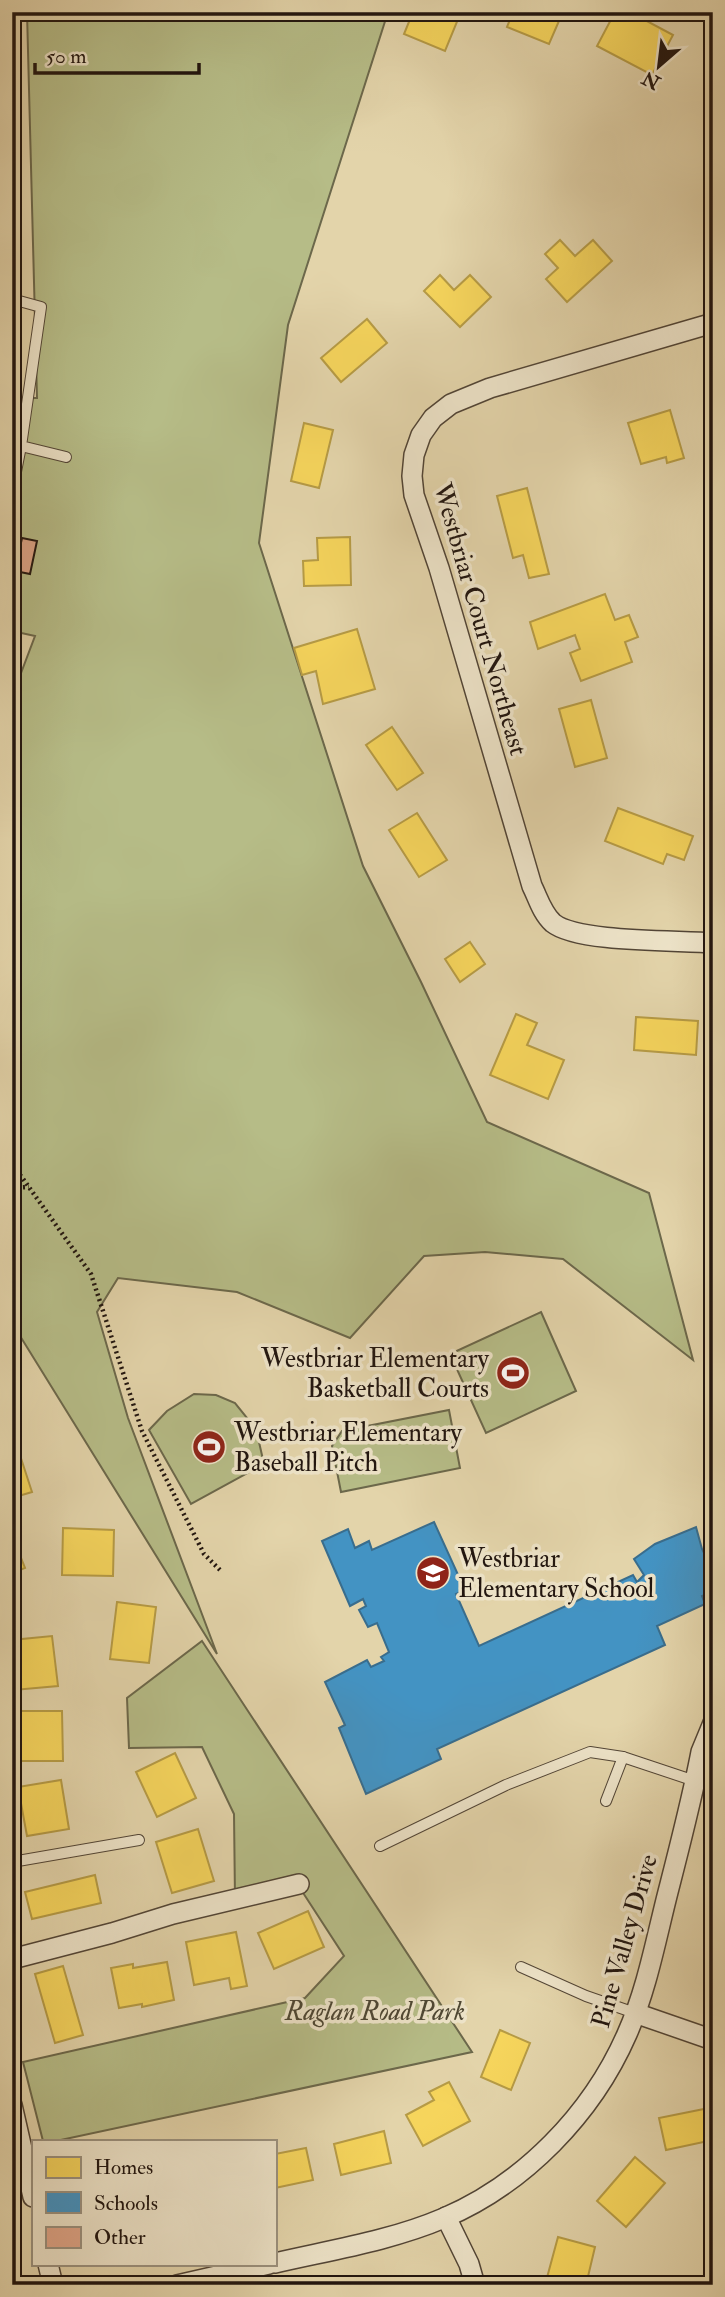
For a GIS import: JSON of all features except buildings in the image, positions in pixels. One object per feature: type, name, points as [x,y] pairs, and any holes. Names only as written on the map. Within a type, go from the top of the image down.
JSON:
[{"type":"street","name":"Westbriar Court Northeast","points":[[713,323],[490,388],[451,404],[433,418],[421,435],[414,455],[412,476],[414,495],[439,568],[532,886],[545,914],[561,928],[583,934],[713,943]]},
{"type":"street","name":"Pine Valley Drive","points":[[276,2263],[403,2234],[446,2217],[485,2197],[521,2171],[553,2143],[581,2110],[606,2074],[635,2013],[648,1972],[701,1752],[713,1723]]},
{"type":"street","points":[[12,1959],[173,1914],[299,1884]]},
{"type":"street","points":[[635,2013],[713,2040]]},
{"type":"street","points":[[12,2105],[32,2193]]},
{"type":"street","points":[[446,2217],[475,2285]]},
{"type":"street","points":[[48,2266],[53,2285]]},
{"type":"street","points":[[177,2285],[260,2266]]},
{"type":"lane","points":[[12,299],[41,307],[22,446],[12,492]]},
{"type":"lane","points":[[22,446],[66,457]]},
{"type":"lane","points":[[380,1846],[506,1785],[590,1752],[623,1757],[695,1781]]},
{"type":"lane","points":[[606,1801],[623,1757]]},
{"type":"lane","points":[[12,1862],[139,1840]]},
{"type":"lane","points":[[521,1967],[586,1996],[635,2013]]},
{"type":"path","points":[[12,1167],[91,1274],[142,1431],[204,1554],[222,1572]]},
{"type":"path","points":[[12,1188],[29,1187]]},
{"type":"green space","points":[[27,12],[388,12],[288,325],[259,543],[363,866],[487,1122],[649,1193],[693,1360],[563,1259],[485,1252],[424,1256],[350,1338],[237,1292],[118,1278],[97,1312],[128,1418],[217,1654],[12,1323],[12,697],[35,636],[12,631],[12,398],[37,398]]},
{"type":"green space","name":"Westbriar Elementary Basketball Courts","points":[[541,1312],[576,1391],[486,1433],[450,1354]]},
{"type":"green space","name":"Westbriar Elementary Baseball Pitch","points":[[194,1394],[216,1395],[235,1403],[256,1429],[264,1464],[191,1504],[149,1430],[167,1411]]},
{"type":"green space","points":[[449,1410],[460,1468],[341,1492],[332,1446],[342,1431]]},
{"type":"green space","name":"Raglan Road Park","points":[[202,1641],[472,2052],[61,2140],[43,2140],[23,2062],[305,1998],[344,1956],[298,1885],[235,1898],[234,1814],[202,1747],[129,1748],[127,1698]]},
{"type":"place","name":"Westbriar Elementary Basketball Courts","points":[[513,1373]]},
{"type":"place","name":"Westbriar Elementary Baseball Pitch","points":[[209,1447]]},
{"type":"place","name":"Westbriar Elementary School","points":[[433,1573]]}]
